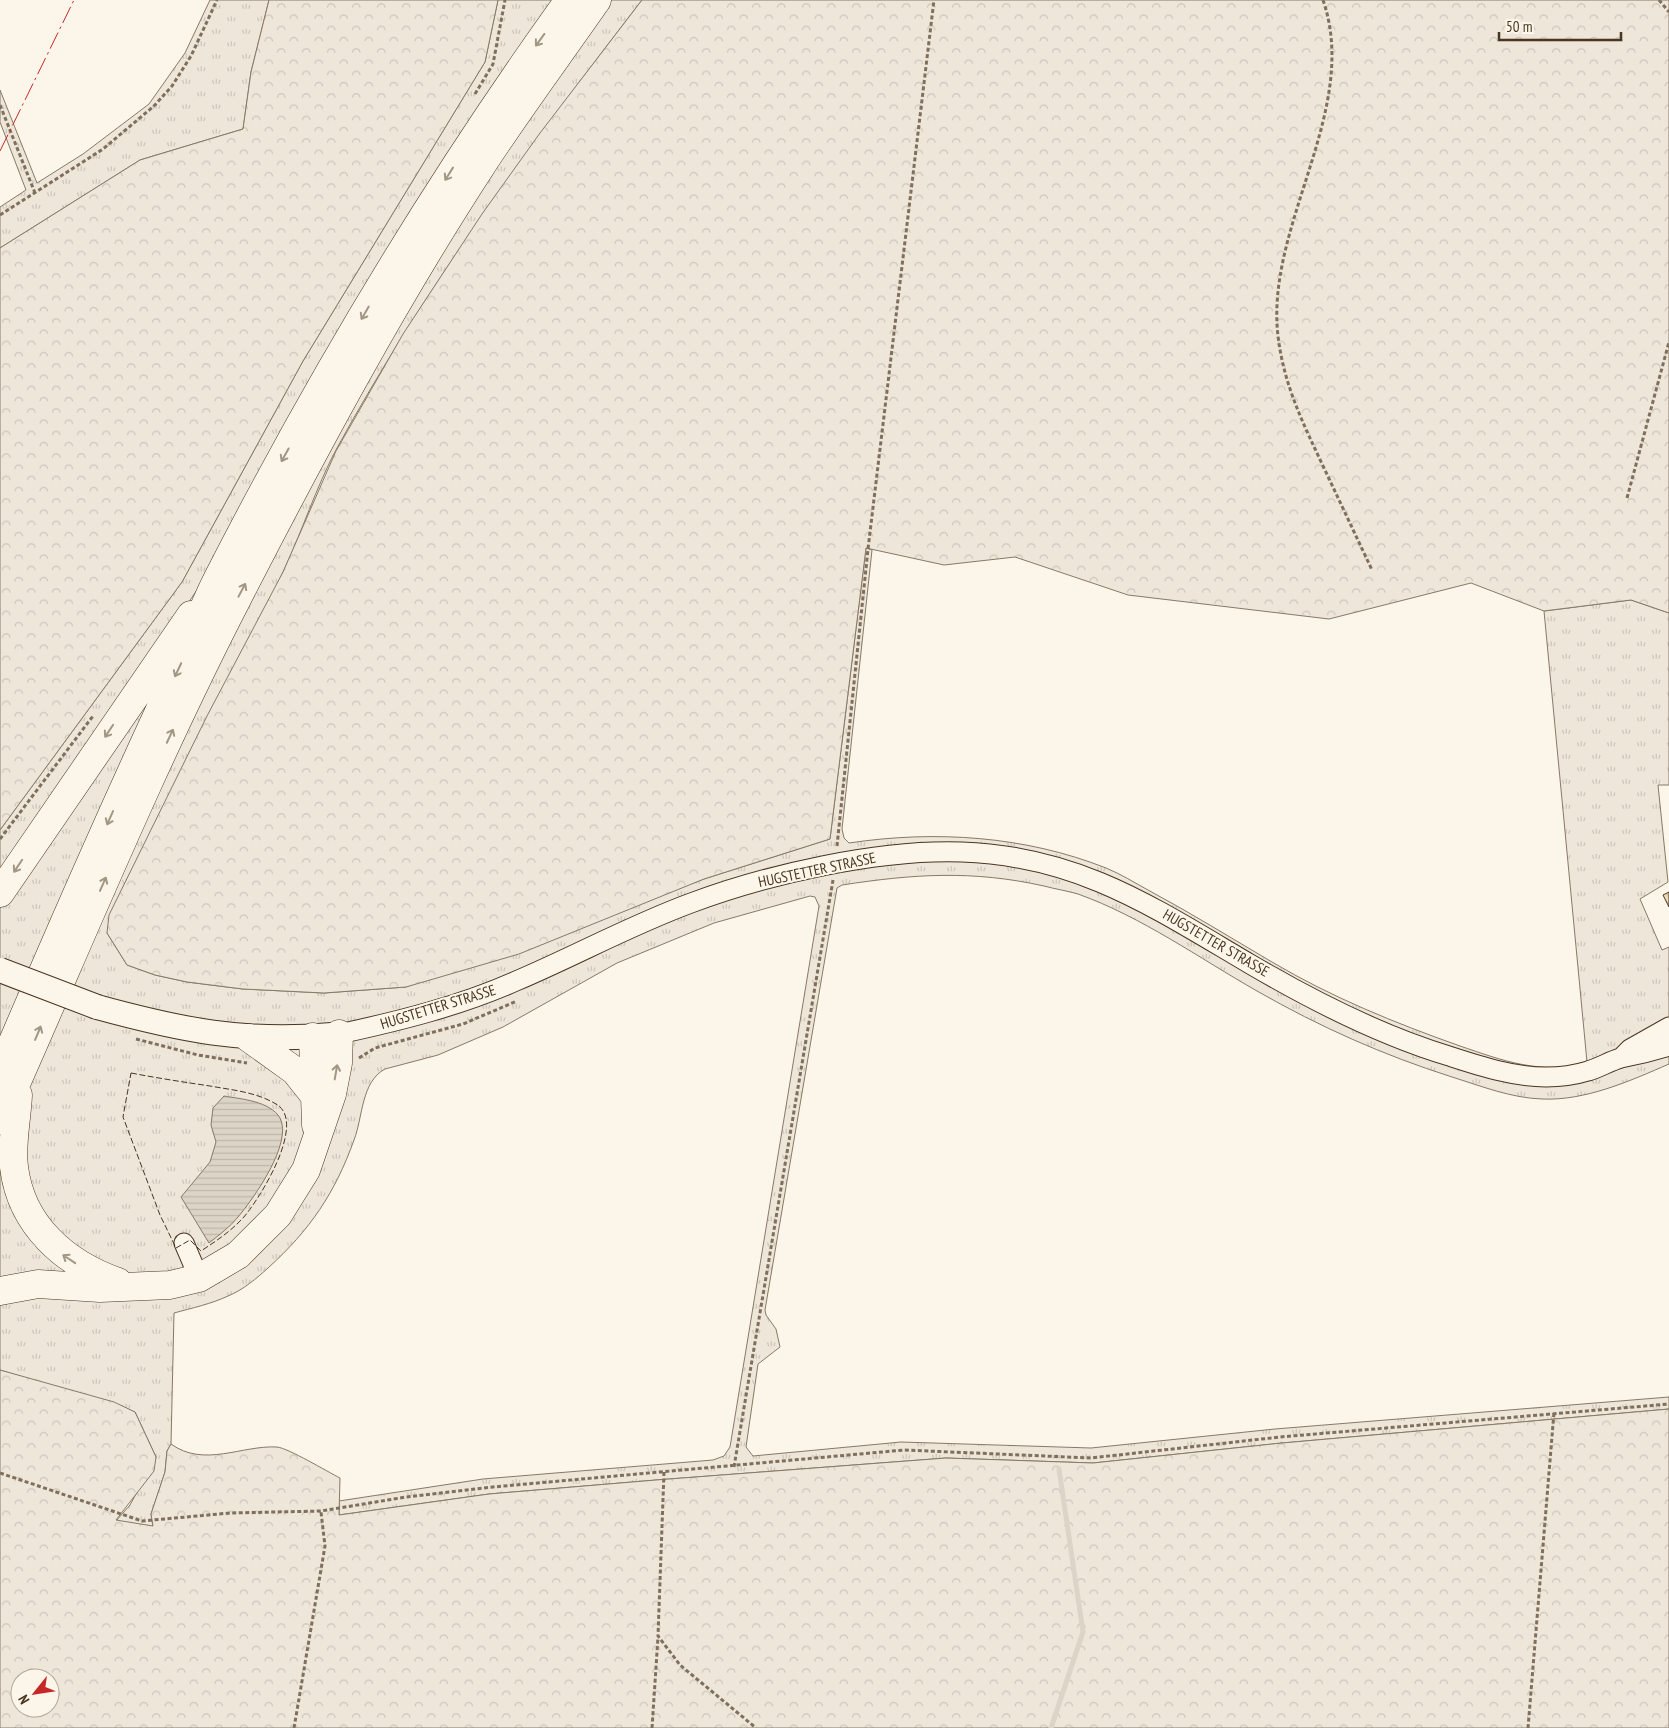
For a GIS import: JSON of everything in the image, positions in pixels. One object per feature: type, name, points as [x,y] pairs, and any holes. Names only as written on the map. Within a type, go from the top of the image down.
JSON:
[{"type":"highway","points":[[0,1120],[10,1075],[74,901],[218,577],[390,270],[468,145],[569,0]]},
{"type":"highway","points":[[129,1286],[100,1276],[61,1253],[32,1219],[22,1197],[14,1168],[14,1125],[10,1075],[237,598],[336,414],[407,287],[480,168],[597,0]]},
{"type":"highway","points":[[0,893],[160,656],[218,577]]},
{"type":"highway","points":[[317,1135],[314,1095],[326,1035]]},
{"type":"highway","points":[[0,1291],[38,1284],[100,1288],[170,1285],[199,1278],[238,1255],[278,1215],[306,1170],[332,1094],[338,1063],[326,1035]]},
{"type":"highway","points":[[249,1038],[295,1071],[314,1095]]},
{"type":"main road","name":"HUGSTETTER STRASSE","points":[[0,970],[97,1007],[175,1028],[249,1038],[326,1035]]},
{"type":"street","name":"HUGSTETTER STRASSE","points":[[326,1035],[390,1023],[472,998],[515,982],[691,903],[756,882],[836,864],[895,854],[964,852],[1014,857],[1063,867],[1109,884],[1163,912],[1253,966],[1342,1015],[1439,1053],[1525,1076],[1548,1077],[1589,1071],[1620,1058],[1634,1057],[1669,1046]]},
{"type":"street","name":"HUGSTETTER STRASSE","points":[[1620,1058],[1630,1049],[1669,1027]]},
{"type":"street","points":[[184,1243],[199,1278]]},
{"type":"path","points":[[0,216],[102,149],[154,106],[172,86],[191,56],[217,0]]},
{"type":"path","points":[[734,1467],[836,864],[868,549],[934,0]]},
{"type":"path","points":[[1323,0],[1332,40],[1329,80],[1321,131],[1282,263],[1278,336],[1291,397],[1372,570]]},
{"type":"path","points":[[1659,0],[1669,12]]},
{"type":"path","points":[[0,105],[34,193]]},
{"type":"path","points":[[1627,498],[1669,342]]},
{"type":"path","points":[[0,1473],[142,1521],[214,1514],[321,1511],[406,1497],[492,1487],[734,1467],[904,1450],[1091,1458],[1280,1437],[1554,1412],[1669,1404]]},
{"type":"path","points":[[1528,1728],[1554,1412]]},
{"type":"path","points":[[652,1728],[658,1636],[664,1472]]},
{"type":"path","points":[[294,1728],[326,1546],[321,1511]]},
{"type":"path","points":[[658,1636],[680,1666],[756,1728]]},
{"type":"green space","points":[[210,0],[269,0],[251,72],[243,129],[140,160],[0,248],[0,207],[26,190],[0,122],[0,90],[37,183],[83,154],[149,104],[185,53]]},
{"type":"green space","points":[[269,0],[498,0],[485,62],[303,361],[182,582],[0,830],[0,248],[140,160],[243,129],[251,72]]},
{"type":"green space","points":[[498,0],[557,0],[199,587],[0,881],[0,830],[182,582],[303,361],[485,62]]},
{"type":"green space","points":[[608,0],[642,0],[560,108],[442,274],[371,389],[329,463],[262,618],[107,933],[127,965],[155,975],[187,982],[243,989],[324,993],[406,987],[704,879],[830,839],[866,548],[872,550],[842,829],[844,838],[849,843],[914,837],[980,839],[1044,849],[1075,857],[1122,876],[1294,975],[1388,1019],[1507,1061],[1538,1067],[1571,1066],[1587,1062],[1544,611],[1631,600],[1669,613],[1669,785],[1658,785],[1668,882],[1640,899],[1662,950],[1669,947],[1669,1064],[1607,1089],[1574,1097],[1542,1099],[1508,1094],[1452,1077],[1377,1050],[1304,1017],[1125,914],[1078,894],[1018,881],[943,875],[894,878],[842,885],[837,888],[765,1310],[766,1315],[776,1329],[780,1347],[758,1364],[746,1447],[753,1456],[901,1442],[1091,1448],[1275,1429],[1669,1397],[1669,1409],[1282,1443],[1093,1463],[946,1458],[656,1480],[489,1494],[339,1515],[339,1501],[483,1479],[713,1460],[724,1456],[730,1447],[819,906],[815,897],[810,896],[714,923],[617,963],[503,1027],[438,1055],[385,1069],[377,1075],[367,1091],[357,1131],[347,1159],[330,1194],[309,1225],[283,1254],[250,1284],[215,1301],[174,1313],[171,1444],[167,1451],[165,1472],[151,1514],[153,1527],[116,1521],[130,1505],[156,1457],[135,1412],[0,1370],[0,1146],[73,976],[274,542],[450,229]]},
{"type":"green space","points":[[642,0],[1669,0],[1669,613],[1631,600],[1544,611],[1471,583],[1329,619],[1128,595],[1015,557],[944,565],[866,548],[830,839],[704,879],[519,954],[406,987],[324,993],[243,989],[187,982],[155,975],[127,965],[107,933],[109,915],[207,716],[283,572],[336,451],[403,334],[482,214],[540,133]]},
{"type":"green space","points":[[174,649],[0,1045],[0,906]]},
{"type":"green space","points":[[0,1370],[114,1402],[135,1412],[156,1457],[154,1471],[116,1520],[153,1526],[151,1514],[165,1472],[167,1451],[171,1444],[184,1451],[210,1455],[264,1447],[277,1447],[290,1451],[340,1478],[339,1515],[489,1494],[656,1480],[946,1458],[1093,1463],[1282,1443],[1669,1409],[1669,1728],[0,1728]]},
{"type":"shaded area","points":[[224,1096],[262,1104],[275,1112],[280,1118],[283,1129],[277,1155],[262,1184],[235,1221],[209,1243],[181,1197],[210,1162],[216,1142],[211,1125],[213,1108]]},
{"type":"building","points":[[1669,892],[1669,907],[1663,895]]},
{"type":"waterway","points":[[1051,1728],[1083,1632],[1059,1469]]},
{"type":"fence","points":[[131,1073],[252,1094],[276,1104],[284,1113],[287,1127],[284,1143],[269,1179],[243,1218],[223,1236],[201,1251],[190,1240],[176,1248],[160,1215],[123,1117],[131,1073]]},
{"type":"power","points":[[0,151],[74,0]]}]
